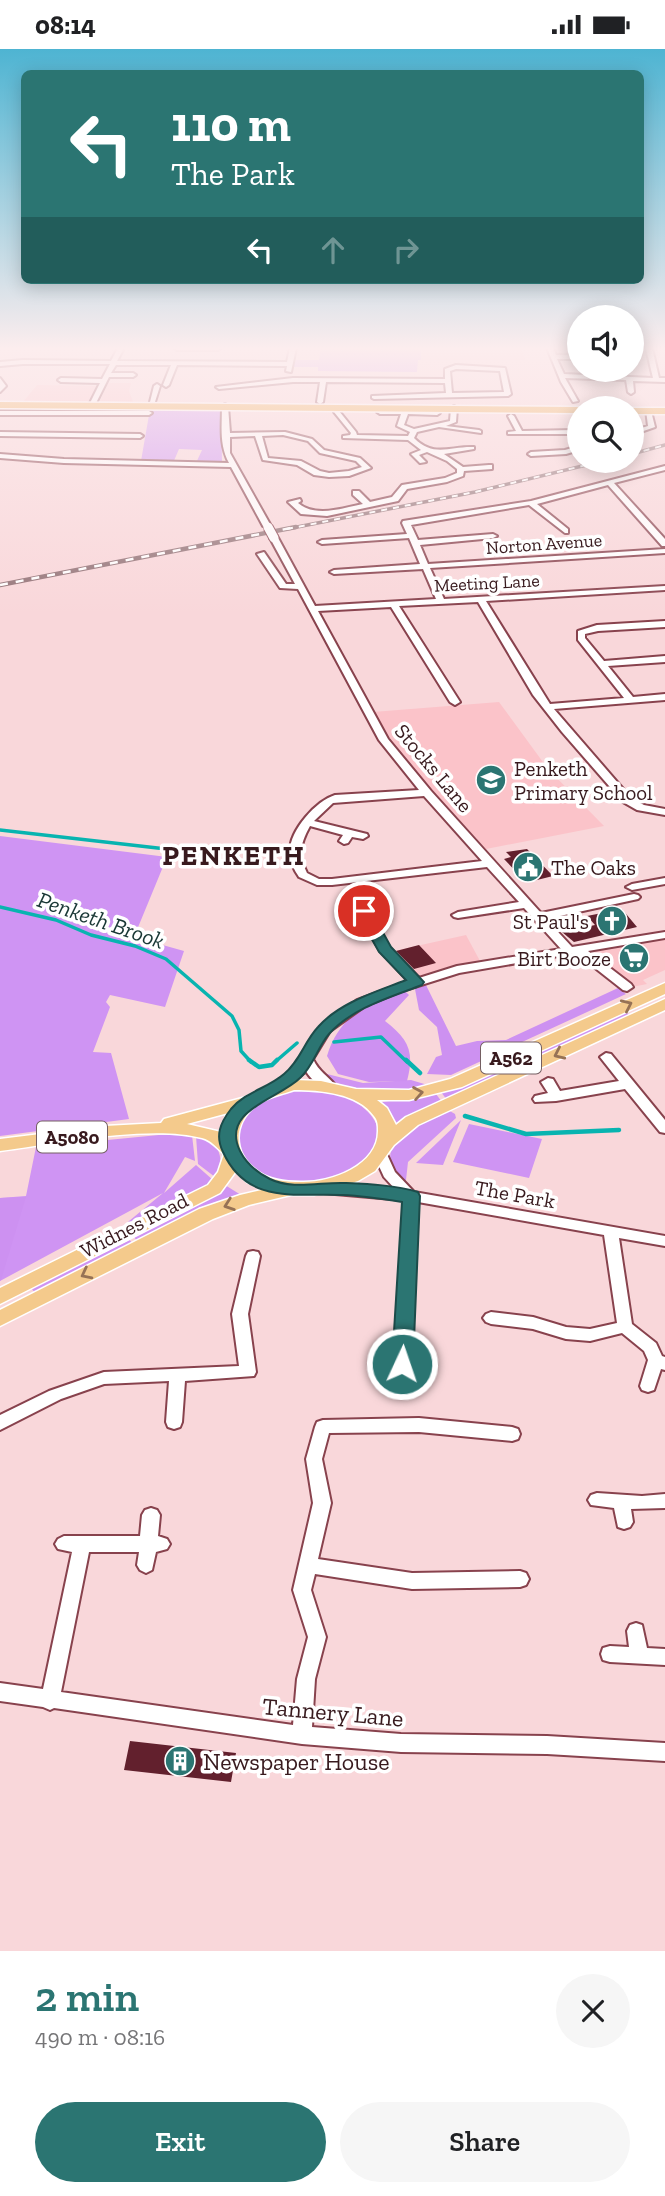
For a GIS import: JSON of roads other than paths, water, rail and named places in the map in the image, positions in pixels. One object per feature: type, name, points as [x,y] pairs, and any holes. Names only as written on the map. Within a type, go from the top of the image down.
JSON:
[{"type":"main road","name":"A562","points":[[665,988],[438,1089],[394,1096],[305,1084],[278,1088],[252,1100],[239,1111],[229,1125],[226,1141],[230,1152],[245,1173],[255,1180],[296,1191],[316,1189],[358,1174],[412,1121],[665,1005]]},
{"type":"main road","name":"A562","points":[[350,1092],[369,1102],[383,1117],[387,1133],[383,1148]]},
{"type":"main road","name":"A5080","points":[[144,1130],[252,1100]]},
{"type":"main road","name":"A5080","points":[[0,1145],[144,1130],[205,1133],[218,1139],[230,1152]]},
{"type":"main road","name":"Widnes Road","points":[[0,1297],[214,1188],[226,1174],[230,1152]]},
{"type":"main road","name":"Widnes Road","points":[[0,1319],[206,1214],[261,1195],[296,1191]]},
{"type":"street","name":"Stocks Lane","points":[[225,437],[231,465],[274,538],[379,733],[427,793],[539,917],[575,951]]},
{"type":"street","points":[[259,437],[265,459],[272,462],[303,464],[318,474],[328,475],[360,472],[367,468],[358,459],[319,450],[310,440],[300,437]]},
{"type":"street","points":[[350,437],[369,437]]},
{"type":"street","points":[[413,437],[417,445],[453,460],[461,469]]},
{"type":"street","points":[[438,453],[472,448]]},
{"type":"street","points":[[422,462],[414,454],[428,450]]},
{"type":"street","points":[[530,453],[567,452]]},
{"type":"street","points":[[0,456],[231,465]]},
{"type":"street","points":[[461,469],[489,467]]},
{"type":"street","points":[[441,601],[405,526],[408,522],[531,503],[665,468]]},
{"type":"street","points":[[297,501],[292,502],[304,512],[318,515],[395,499],[405,487],[453,478],[460,474],[461,469]]},
{"type":"street","points":[[610,482],[665,544]]},
{"type":"street","points":[[356,493],[369,505]]},
{"type":"street","points":[[531,503],[565,531]]},
{"type":"street","points":[[322,542],[494,536]]},
{"type":"street","name":"Norton Avenue","points":[[424,567],[665,551]]},
{"type":"street","points":[[259,553],[283,586],[300,587]]},
{"type":"street","points":[[333,572],[424,567]]},
{"type":"street","name":"Meeting Lane","points":[[311,609],[665,588]]},
{"type":"street","points":[[481,599],[565,730],[627,800],[641,808],[665,812]]},
{"type":"street","points":[[393,604],[454,702]]},
{"type":"street","points":[[630,699],[581,638],[581,633],[597,628],[665,624]]},
{"type":"street","points":[[602,664],[665,659]]},
{"type":"street","points":[[548,707],[665,697]]},
{"type":"street","points":[[427,793],[329,799],[321,805],[295,850],[303,875],[317,882],[332,883],[491,863]]},
{"type":"street","points":[[310,823],[346,837],[363,836]]},
{"type":"street","points":[[539,917],[665,881]]},
{"type":"street","points":[[458,914],[527,904]]},
{"type":"street","points":[[364,911],[384,949],[416,982]]},
{"type":"street","points":[[278,1088],[307,1060],[314,1042],[325,1029],[361,1003],[457,970],[665,935]]},
{"type":"street","points":[[575,951],[627,987]]},
{"type":"street","points":[[606,1058],[665,1129]]},
{"type":"street","points":[[307,1060],[313,1073],[329,1086]]},
{"type":"street","points":[[548,1082],[556,1097]]},
{"type":"street","points":[[540,1099],[627,1084]]},
{"type":"street","points":[[383,1148],[389,1174],[410,1196],[402,1364]]},
{"type":"street","name":"The Park","points":[[316,1189],[410,1196],[665,1241]]},
{"type":"street","points":[[611,1233],[625,1327],[650,1347],[660,1362],[648,1386]]},
{"type":"street","points":[[0,1423],[55,1395],[104,1378],[248,1372],[240,1314],[253,1256]]},
{"type":"street","points":[[491,1318],[533,1323],[566,1333],[590,1335],[625,1327]]},
{"type":"street","points":[[174,1422],[178,1374]]},
{"type":"street","points":[[302,1735],[306,1679],[317,1637],[302,1591],[322,1503],[314,1459],[323,1427],[419,1425],[512,1434]]},
{"type":"street","points":[[597,1500],[665,1501]]},
{"type":"street","points":[[622,1502],[624,1523]]},
{"type":"street","points":[[146,1565],[154,1544],[151,1515]]},
{"type":"street","points":[[50,1701],[73,1544],[154,1544]]},
{"type":"street","points":[[309,1565],[412,1581],[520,1579]]},
{"type":"street","points":[[636,1631],[639,1655]]},
{"type":"street","points":[[610,1654],[665,1657]]},
{"type":"street","name":"Tannery Lane","points":[[0,1692],[302,1735],[401,1743],[547,1745],[665,1752]]},
{"type":"waterway","points":[[0,830],[210,854]]},
{"type":"waterway","name":"Penketh Brook","points":[[0,907],[56,920],[91,935],[135,946],[166,959],[232,1016],[239,1030],[241,1051],[250,1060]]},
{"type":"waterway","name":"Penketh Brook","points":[[334,1042],[381,1037],[407,1062]]},
{"type":"waterway","name":"Penketh Brook","points":[[275,1062],[297,1043]]},
{"type":"waterway","name":"Penketh Brook","points":[[250,1060],[259,1067],[275,1062]]},
{"type":"waterway","name":"Penketh Brook","points":[[406,1060],[420,1073]]},
{"type":"waterway","name":"Penketh Brook","points":[[465,1116],[526,1134],[619,1130]]},
{"type":"railway","points":[[644,451],[665,445]]},
{"type":"railway","points":[[287,529],[475,492],[567,470]]},
{"type":"railway","points":[[0,585],[296,527]]},
{"type":"place","name":"Penketh Primary School","points":[[491,780]]},
{"type":"place","name":"The Oaks","points":[[528,867]]},
{"type":"place","name":"St Paul's","points":[[612,921]]},
{"type":"place","name":"Birt Booze","points":[[634,958]]},
{"type":"place","name":"Newspaper House","points":[[180,1761]]},
{"type":"district","name":"PENKETH","points":[[234,855]]}]
